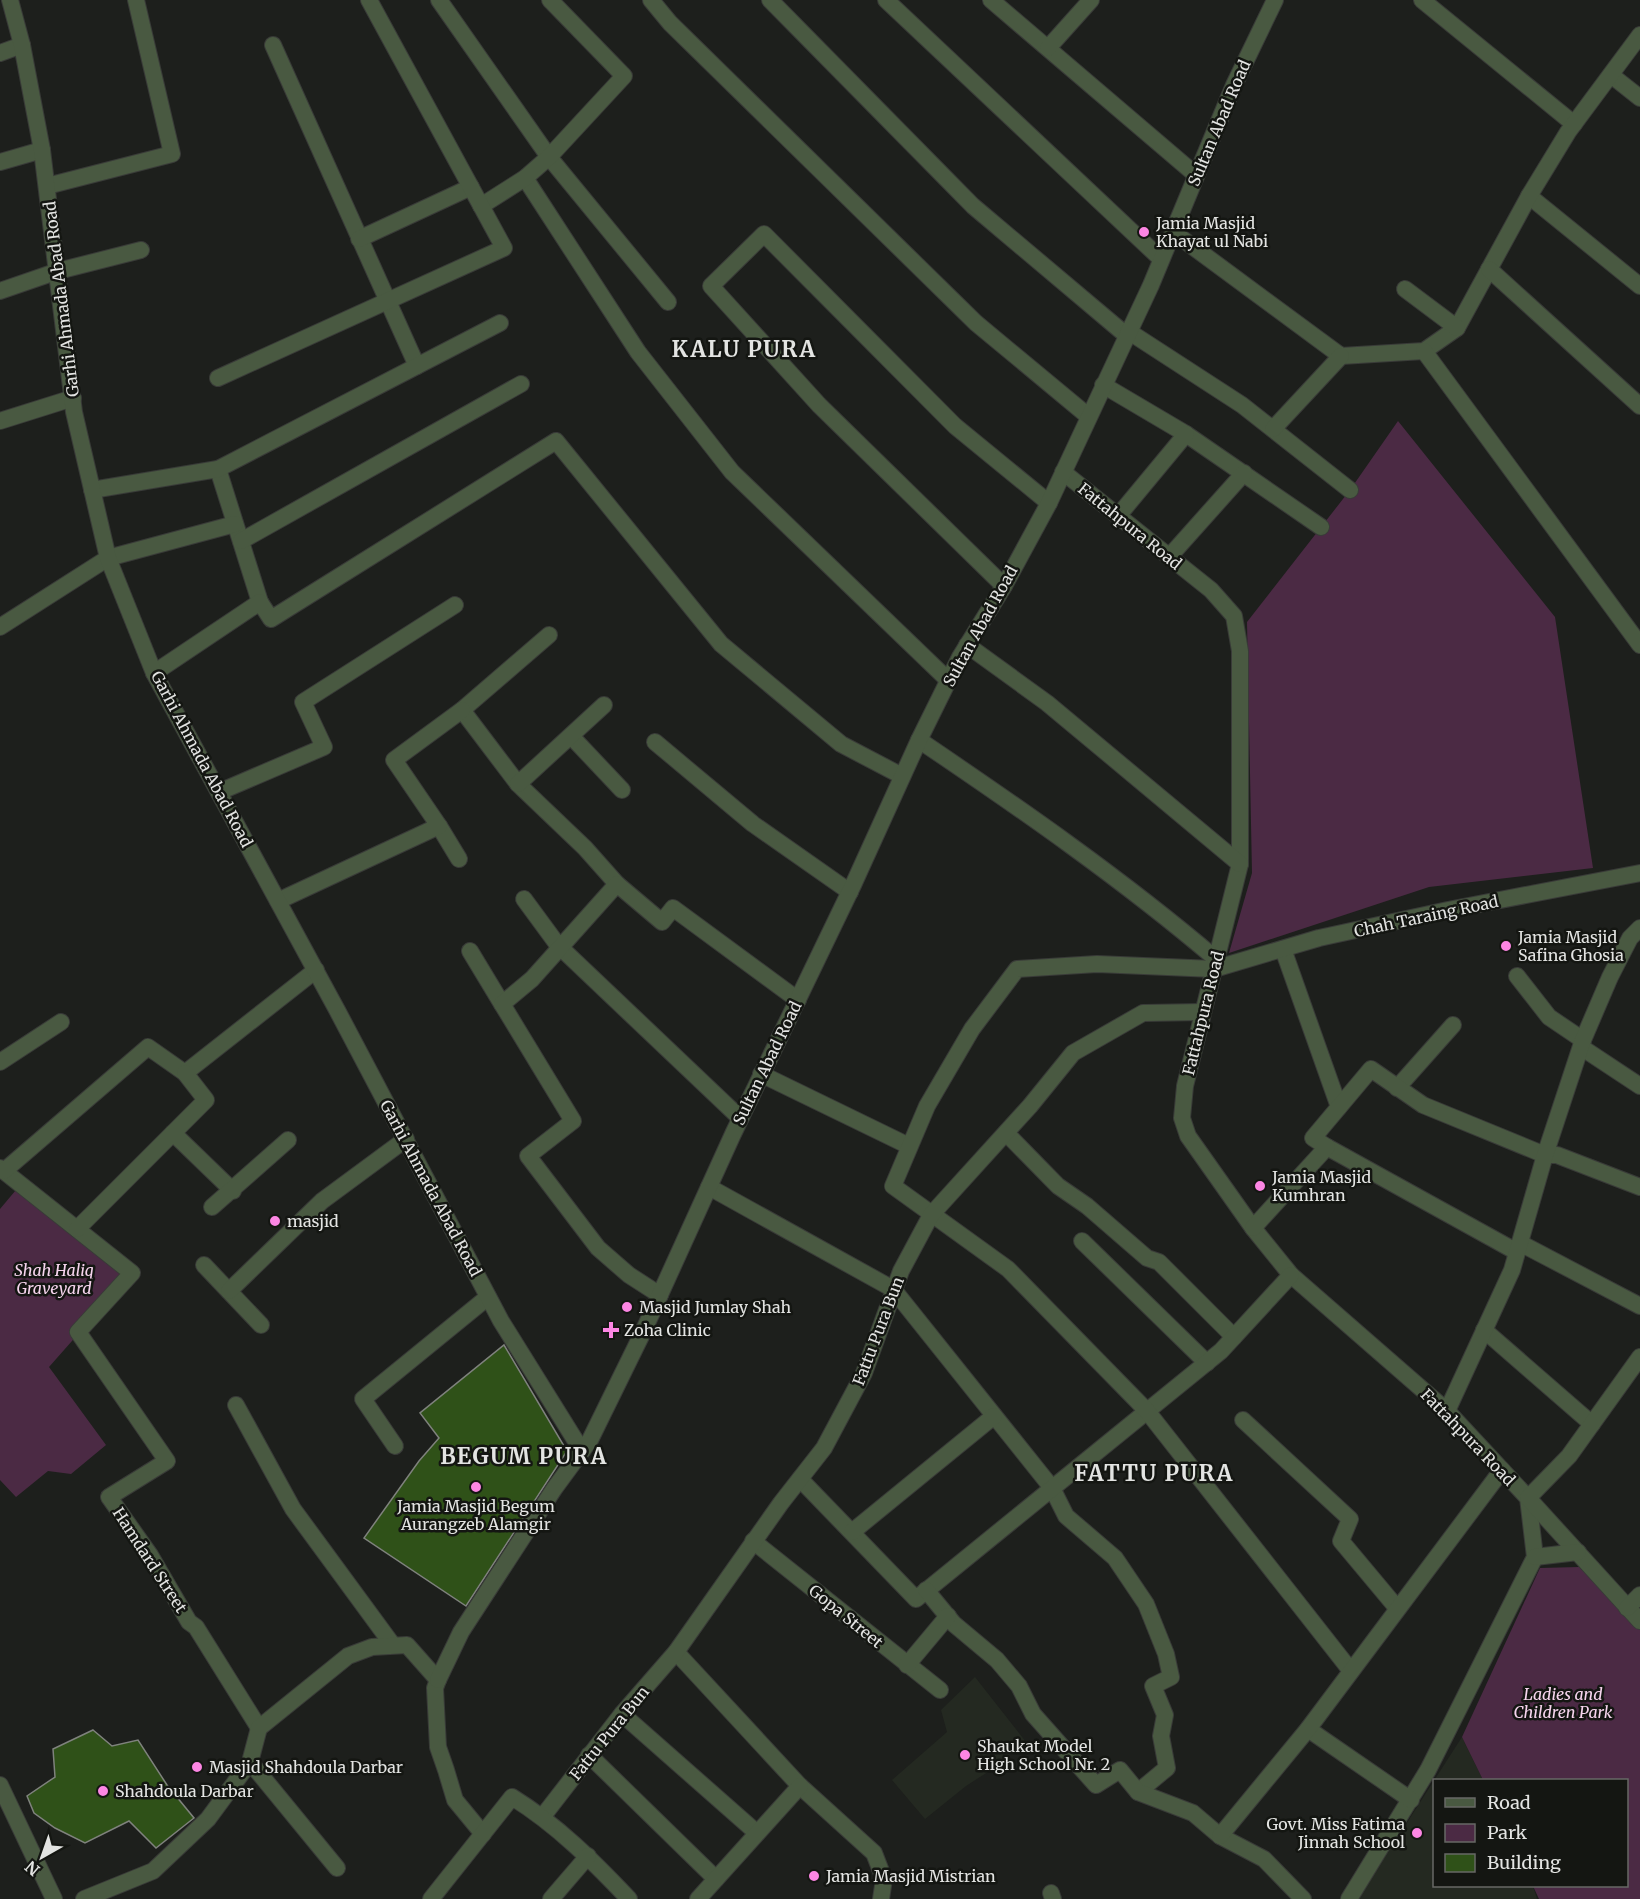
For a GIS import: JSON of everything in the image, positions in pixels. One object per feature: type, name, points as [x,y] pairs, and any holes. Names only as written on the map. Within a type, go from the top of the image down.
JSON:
[{"type":"street","name":"Garhi Ahmada Abad Road","points":[[10,0],[22,45],[42,150],[73,398],[108,558],[154,673],[406,1139],[488,1297],[582,1451]]},
{"type":"street","points":[[47,186],[172,154],[136,0]]},
{"type":"street","points":[[218,378],[504,248],[369,0]]},
{"type":"street","points":[[439,0],[549,158],[668,302]]},
{"type":"street","points":[[481,206],[525,178],[549,158],[624,76],[550,0]]},
{"type":"street","points":[[651,0],[679,32],[976,323],[1088,416]]},
{"type":"street","points":[[770,0],[973,206],[1127,333],[1242,405],[1350,490]]},
{"type":"street","points":[[886,0],[1161,259]]},
{"type":"street","points":[[1048,48],[1091,0]]},
{"type":"street","name":"Sultan Abad Road","points":[[438,1680],[461,1632],[554,1489],[590,1440],[948,680],[1049,503],[1173,232],[1234,85],[1275,0]]},
{"type":"street","points":[[1422,0],[1574,124]]},
{"type":"street","points":[[1003,3],[1048,48],[1196,175]]},
{"type":"street","points":[[1173,232],[1341,356],[1424,351],[1457,328],[1529,196],[1574,124],[1640,35]]},
{"type":"street","points":[[0,53],[22,45]]},
{"type":"street","points":[[273,45],[417,366]]},
{"type":"street","points":[[1611,75],[1640,98]]},
{"type":"street","points":[[0,162],[42,150]]},
{"type":"street","points":[[525,178],[638,352],[732,472],[948,680]]},
{"type":"street","points":[[359,239],[471,187]]},
{"type":"street","points":[[1529,196],[1640,286]]},
{"type":"street","points":[[1004,585],[819,405],[711,286],[764,234],[955,426],[1049,503]]},
{"type":"street","points":[[0,291],[58,271],[141,250]]},
{"type":"street","points":[[1489,269],[1640,406]]},
{"type":"street","points":[[1405,289],[1457,328]]},
{"type":"street","points":[[92,490],[218,469],[500,323]]},
{"type":"street","points":[[1424,351],[1640,645]]},
{"type":"street","points":[[1273,429],[1341,356]]},
{"type":"street","points":[[241,540],[521,384]]},
{"type":"street","points":[[1102,385],[1185,434],[1321,527]]},
{"type":"street","points":[[0,421],[73,398]]},
{"type":"street","points":[[1118,516],[1185,434]]},
{"type":"street","points":[[218,469],[260,602],[271,619],[556,441],[721,644],[841,744],[902,776]]},
{"type":"street","name":"Fattahpura Road","points":[[1063,472],[1211,590],[1234,616],[1240,651],[1240,864],[1185,1086],[1182,1118],[1188,1136],[1253,1228],[1291,1275],[1447,1411],[1640,1621]]},
{"type":"street","points":[[1169,556],[1244,473]]},
{"type":"street","points":[[0,627],[108,558],[235,524]]},
{"type":"street","points":[[154,673],[260,602]]},
{"type":"street","points":[[219,792],[324,747],[303,702],[455,604]]},
{"type":"street","points":[[459,859],[394,760],[462,710],[549,635]]},
{"type":"street","points":[[967,645],[1047,703],[1240,864]]},
{"type":"street","points":[[518,784],[604,705]]},
{"type":"street","points":[[462,710],[518,784],[585,848],[617,884],[662,922],[673,908],[798,1000]]},
{"type":"street","points":[[571,736],[622,790]]},
{"type":"street","points":[[919,740],[1060,836],[1148,902],[1215,964]]},
{"type":"street","points":[[656,742],[753,824],[850,892]]},
{"type":"street","points":[[278,901],[439,826]]},
{"type":"street","name":"Chah Taraing Road","points":[[931,1215],[893,1186],[927,1106],[972,1029],[1017,969],[1097,964],[1215,964],[1448,910],[1640,873]]},
{"type":"street","points":[[502,1004],[532,980],[617,884]]},
{"type":"street","points":[[524,899],[561,948],[740,1118]]},
{"type":"street","points":[[1447,1411],[1519,1247],[1545,1155],[1582,1043],[1615,967],[1630,938],[1640,928]]},
{"type":"street","points":[[1283,949],[1339,1107]]},
{"type":"street","points":[[470,951],[573,1122],[528,1156],[598,1248],[629,1275],[660,1295]]},
{"type":"street","points":[[185,1073],[315,969]]},
{"type":"street","points":[[1517,976],[1549,1017],[1640,1086]]},
{"type":"street","name":"Fattu Pura Bun","points":[[543,1816],[622,1713],[676,1652],[753,1541],[825,1448],[864,1373],[894,1289],[931,1215],[1073,1053],[1143,1013],[1203,1012]]},
{"type":"street","points":[[0,1062],[61,1022]]},
{"type":"street","points":[[1397,1088],[1453,1025]]},
{"type":"street","points":[[148,1047],[185,1073],[206,1100],[77,1229],[2,1169],[148,1047]]},
{"type":"street","points":[[1640,1187],[1557,1155],[1545,1155],[1423,1105],[1371,1069],[1313,1138],[1519,1247],[1640,1306]]},
{"type":"street","points":[[761,1074],[909,1146]]},
{"type":"street","points":[[1006,1132],[1058,1186],[1087,1206],[1147,1258],[1159,1262],[1234,1337]]},
{"type":"street","points":[[173,1133],[233,1191]]},
{"type":"street","points":[[229,1291],[322,1201],[406,1139]]},
{"type":"street","points":[[212,1207],[233,1191],[288,1140]]},
{"type":"street","points":[[1253,1228],[1327,1147]]},
{"type":"street","points":[[709,1186],[894,1289],[1052,1488],[1066,1516],[1115,1558],[1146,1604],[1166,1654],[1171,1677],[1153,1686],[1165,1715],[1161,1736],[1167,1768],[1138,1792]]},
{"type":"street","points":[[931,1215],[1008,1269],[1147,1411],[1351,1671]]},
{"type":"street","name":"Hamdard Street","points":[[77,1229],[132,1273],[78,1332],[167,1461],[109,1497],[150,1555],[189,1622],[196,1627],[259,1728]]},
{"type":"street","points":[[1082,1240],[1206,1363]]},
{"type":"street","points":[[204,1264],[261,1325]]},
{"type":"street","points":[[800,1479],[916,1599],[1206,1363],[1234,1337],[1291,1275]]},
{"type":"street","points":[[395,1446],[363,1399],[488,1297]]},
{"type":"street","points":[[1484,1330],[1592,1424]]},
{"type":"street","points":[[1528,1498],[1569,1456],[1640,1357]]},
{"type":"street","points":[[236,1405],[293,1509],[392,1644]]},
{"type":"street","points":[[852,1532],[994,1416]]},
{"type":"street","points":[[1243,1420],[1350,1519],[1341,1542],[1397,1608]]},
{"type":"street","points":[[1220,1836],[1308,1729],[1502,1470]]},
{"type":"street","name":"Fattahpura Road","points":[[1528,1498],[1535,1557]]},
{"type":"street","name":"Gopa Street","points":[[753,1541],[940,1690]]},
{"type":"street","points":[[1349,1899],[1411,1800],[1535,1557],[1578,1552]]},
{"type":"street","points":[[926,1590],[948,1616],[997,1660],[1019,1686],[1033,1714],[1096,1785],[1120,1770],[1138,1792],[1192,1814],[1220,1836],[1264,1859],[1303,1899]]},
{"type":"street","points":[[1627,1608],[1640,1595]]},
{"type":"street","points":[[907,1665],[948,1616]]},
{"type":"street","points":[[84,1899],[153,1871],[208,1819],[250,1762],[259,1728],[348,1656],[372,1647],[392,1644],[407,1645],[438,1680],[435,1688],[438,1747],[455,1800],[483,1834]]},
{"type":"street","points":[[676,1652],[800,1786],[874,1853],[884,1879],[881,1899]]},
{"type":"street","points":[[622,1713],[757,1833]]},
{"type":"street","points":[[1308,1729],[1411,1800]]},
{"type":"street","points":[[589,1755],[716,1879]]},
{"type":"street","points":[[250,1762],[337,1868]]},
{"type":"street","points":[[0,1785],[54,1899]]},
{"type":"street","points":[[698,1899],[800,1786]]},
{"type":"street","points":[[431,1899],[512,1797],[543,1816],[588,1856],[629,1899]]},
{"type":"street","points":[[551,1899],[588,1856]]},
{"type":"shaded area","name":"Shaukat Model High School Nr. 2","points":[[975,1677],[1026,1742],[925,1819],[892,1780],[947,1732],[941,1710]]},
{"type":"shaded area","points":[[1462,1737],[1483,1779],[1435,1779]]},
{"type":"shaded area","name":"Govt. Miss Fatima Jinnah School","points":[[1433,1783],[1433,1887],[1533,1887],[1537,1899],[1358,1899]]},
{"type":"green space","points":[[1398,421],[1555,617],[1593,868],[1429,887],[1229,953],[1252,873],[1247,622],[1350,490]]},
{"type":"green space","name":"Shah Haliq Graveyard","points":[[21,1184],[132,1273],[49,1367],[106,1445],[71,1474],[48,1471],[16,1497],[0,1480],[0,1209]]},
{"type":"green space","name":"Ladies and Children Park","points":[[1579,1567],[1640,1629],[1640,1899],[1539,1899],[1533,1887],[1628,1887],[1628,1779],[1483,1779],[1462,1737],[1540,1568]]},
{"type":"building","points":[[504,1345],[567,1451],[466,1606],[364,1538],[419,1461],[439,1438],[420,1413]]},
{"type":"building","name":"Shahdoula Darbar","points":[[93,1730],[112,1746],[138,1740],[167,1785],[194,1818],[156,1848],[129,1821],[85,1843],[55,1828],[34,1813],[27,1796],[55,1777],[53,1749]]},
{"type":"place","name":"Jamia Masjid Khayat ul Nabi","points":[[1144,232]]},
{"type":"place","name":"Jamia Masjid Safina Ghosia","points":[[1506,946]]},
{"type":"place","name":"Jamia Masjid Kumhran","points":[[1260,1186]]},
{"type":"place","name":"masjid","points":[[275,1221]]},
{"type":"place","name":"Masjid Jumlay Shah","points":[[627,1307]]},
{"type":"place","name":"Zoha Clinic","points":[[611,1330]]},
{"type":"place","name":"Jamia Masjid Begum Aurangzeb Alamgir","points":[[476,1487]]},
{"type":"place","name":"Shaukat Model High School Nr. 2","points":[[965,1755]]},
{"type":"place","name":"Masjid Shahdoula Darbar","points":[[197,1767]]},
{"type":"place","name":"Shahdoula Darbar","points":[[103,1791]]},
{"type":"place","name":"Govt. Miss Fatima Jinnah School","points":[[1417,1833]]},
{"type":"place","name":"Jamia Masjid Mistrian","points":[[814,1876]]},
{"type":"district","name":"KALU PURA","points":[[744,349]]},
{"type":"district","name":"BEGUM PURA","points":[[524,1456]]},
{"type":"district","name":"FATTU PURA","points":[[1154,1473]]}]
